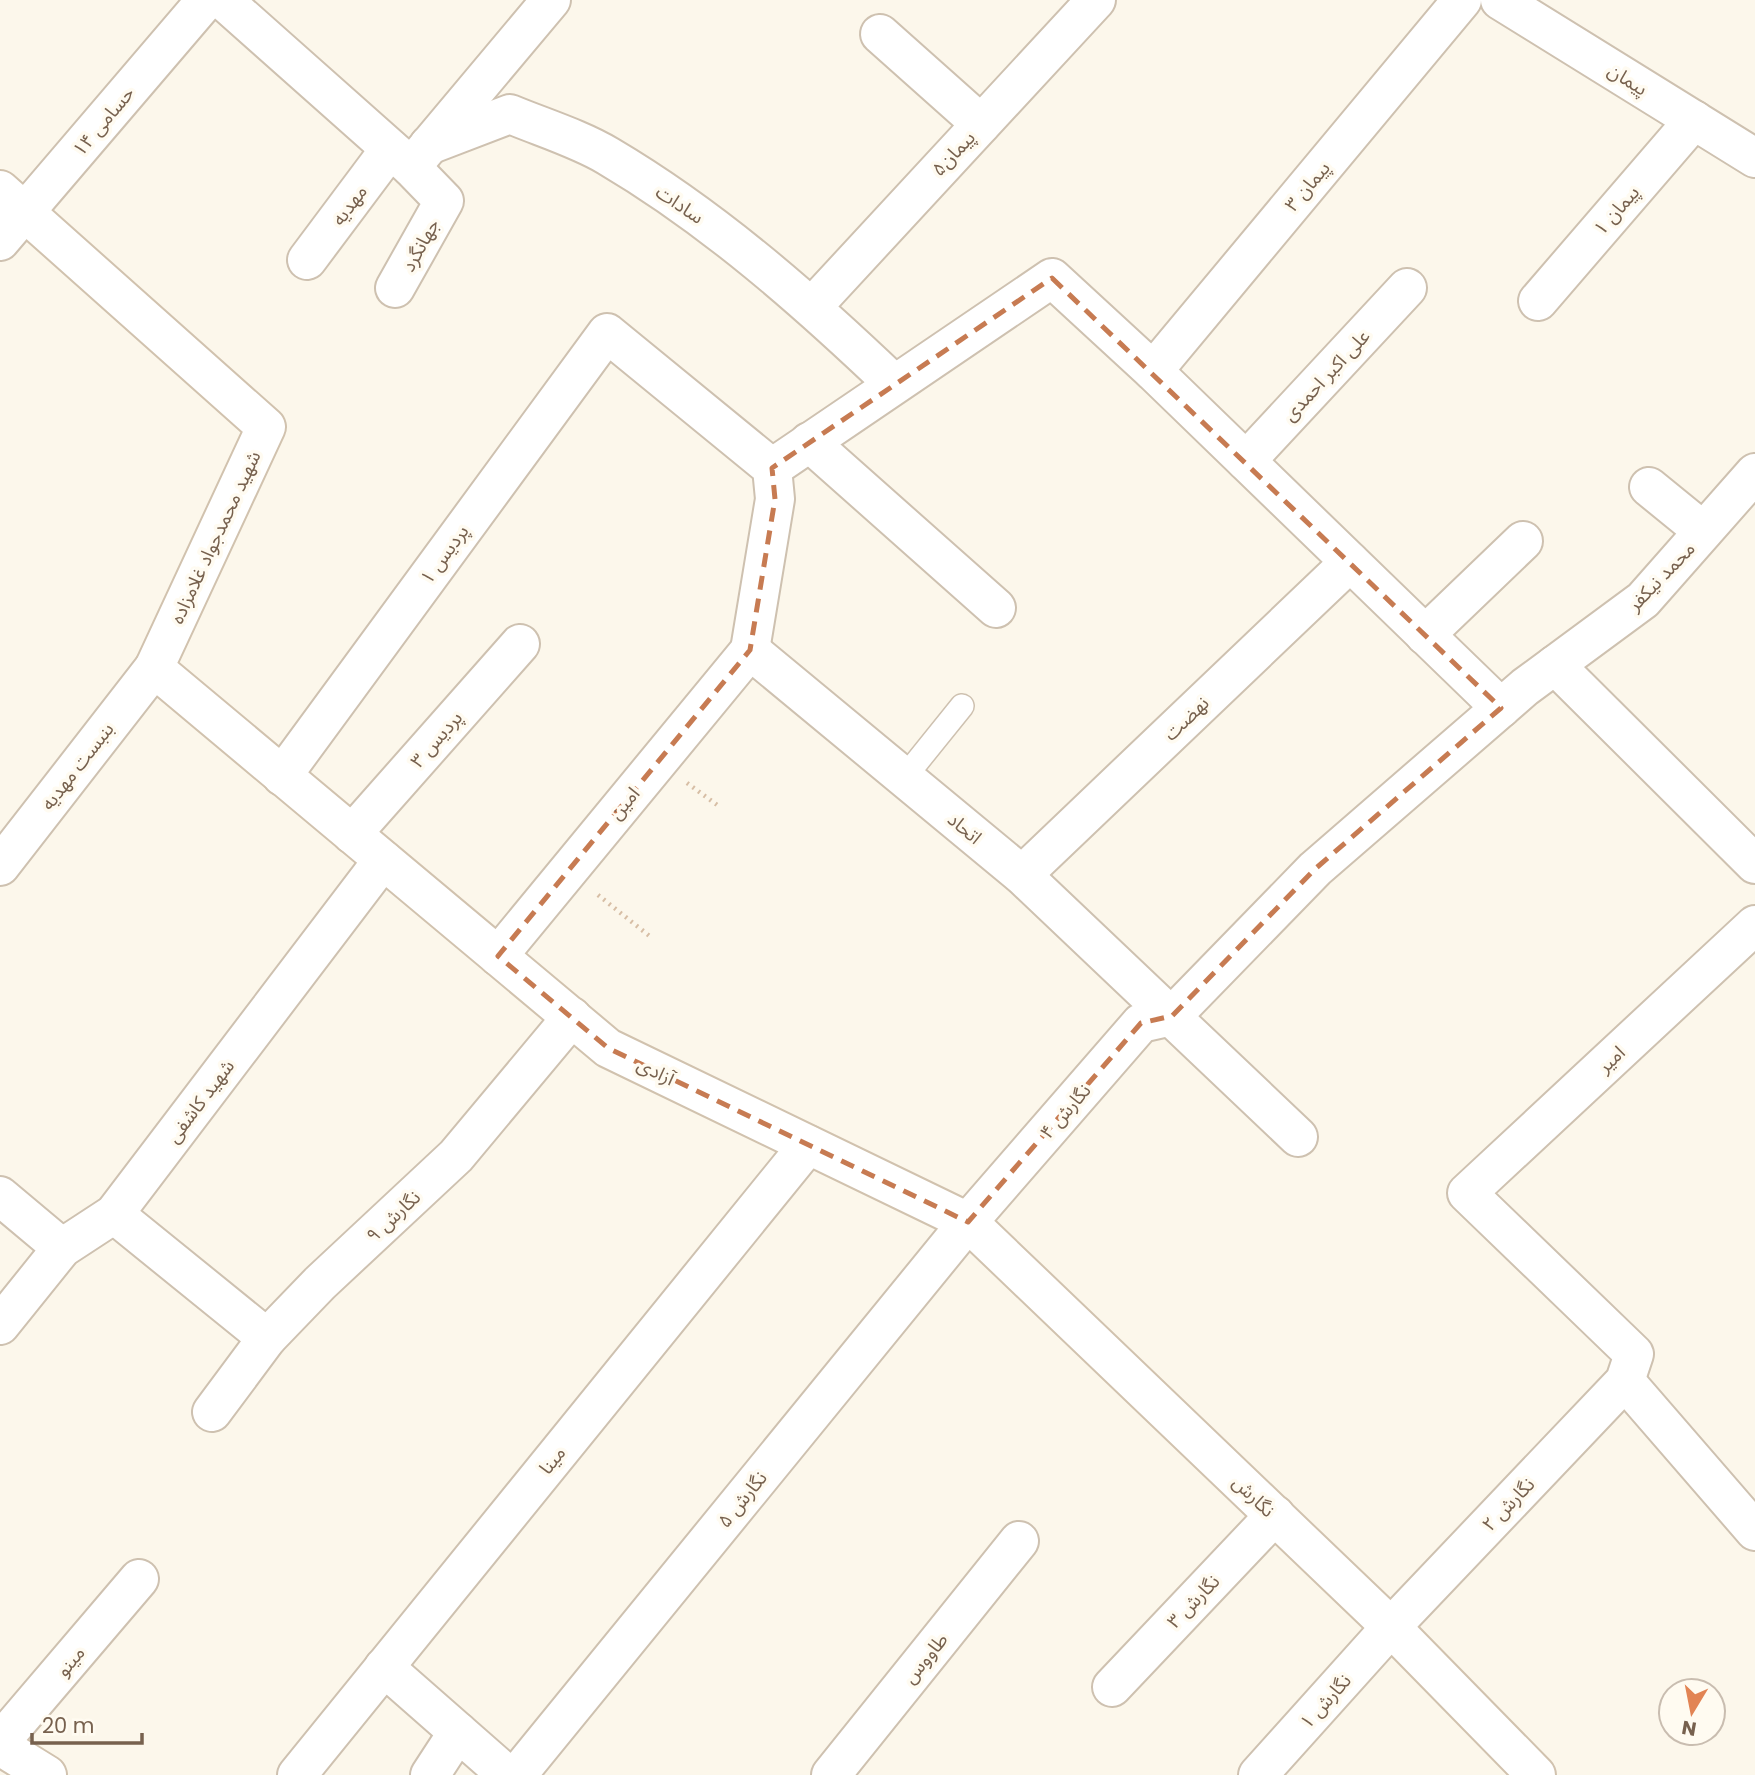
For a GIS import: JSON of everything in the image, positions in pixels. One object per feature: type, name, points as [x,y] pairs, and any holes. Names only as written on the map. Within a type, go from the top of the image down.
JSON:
[{"type":"street","name":"حسامی ۱۴","points":[[8,215],[206,0]]},
{"type":"street","points":[[223,0],[410,154]]},
{"type":"street","name":"مهدیه","points":[[307,260],[410,154],[551,0]]},
{"type":"street","name":"پیمان۵","points":[[812,307],[1096,0]]},
{"type":"street","name":"پیمان ۳","points":[[1153,371],[1462,0]]},
{"type":"street","name":"پیمان","points":[[1527,6],[1694,120],[1755,158]]},
{"type":"street","points":[[880,34],[981,124]]},
{"type":"street","name":"سادات","points":[[410,154],[510,114],[606,154],[704,220],[812,307],[894,384]]},
{"type":"street","name":"پیمان ۱","points":[[1538,301],[1694,120]]},
{"type":"street","name":"جهانگرد","points":[[395,288],[444,201],[410,154]]},
{"type":"street","name":"شهید محمدجواد غلامزاده","points":[[8,215],[266,428],[154,668]]},
{"type":"street","points":[[750,650],[775,499],[772,468],[1052,278],[1153,371],[1501,708]]},
{"type":"street","name":"علی اکبر احمدی","points":[[1245,461],[1407,288]]},
{"type":"street","name":"پردیس ۱","points":[[282,776],[607,333],[772,468]]},
{"type":"street","points":[[809,442],[996,608]]},
{"type":"street","name":"محمد نیکفر","points":[[1172,1016],[1315,869],[1501,708],[1643,600],[1755,473]]},
{"type":"street","points":[[1649,487],[1703,531]]},
{"type":"street","points":[[1425,635],[1523,541]]},
{"type":"street","name":"نهضت","points":[[1022,875],[1350,562]]},
{"type":"street","name":"پردیس ۳","points":[[352,834],[520,644]]},
{"type":"street","name":"اتحاد","points":[[750,650],[1022,875],[1298,1138]]},
{"type":"street","name":"امین","points":[[498,956],[750,650]]},
{"type":"street","points":[[1555,665],[1755,864]]},
{"type":"street","points":[[154,668],[383,860]]},
{"type":"street","name":"بنبست مهدیه","points":[[3,854],[154,668]]},
{"type":"street","name":"آزادی","points":[[383,860],[608,1048],[968,1223]]},
{"type":"street","name":"شهید کاشفی","points":[[0,1325],[62,1248],[114,1213],[383,860]]},
{"type":"street","name":"امیر","points":[[1625,1381],[1634,1354],[1467,1193],[1748,944]]},
{"type":"street","name":"نگارش ۴","points":[[968,1223],[1141,1023],[1172,1016]]},
{"type":"street","name":"نگارش ۹","points":[[212,1412],[267,1338],[320,1283],[456,1156],[572,1017]]},
{"type":"street","name":"مینا","points":[[297,1775],[808,1145]]},
{"type":"street","points":[[0,1196],[62,1248]]},
{"type":"street","points":[[114,1213],[267,1338]]},
{"type":"street","name":"نگارش","points":[[968,1223],[1391,1627],[1536,1775]]},
{"type":"street","name":"نگارش ۵","points":[[517,1775],[968,1223]]},
{"type":"street","points":[[1625,1381],[1755,1531]]},
{"type":"street","name":"نگارش ۲","points":[[1391,1627],[1625,1381]]},
{"type":"street","name":"نگارش ۳","points":[[1112,1686],[1275,1516]]},
{"type":"street","name":"طاووس","points":[[831,1775],[1019,1541]]},
{"type":"street","name":"مینو","points":[[0,1744],[139,1579]]},
{"type":"street","name":"نگارش ۱","points":[[1261,1774],[1391,1627]]},
{"type":"street","points":[[384,1667],[507,1775]]},
{"type":"street","points":[[430,1775],[458,1732]]},
{"type":"street","points":[[0,1744],[47,1775]]},
{"type":"lane","points":[[904,778],[962,706]]},
{"type":"path","points":[[568,872],[652,938]]},
{"type":"highlighted area","points":[[1052,278],[1501,708],[1315,869],[1172,1016],[1141,1023],[968,1222],[608,1048],[498,956],[750,650],[775,499],[772,468]]}]
